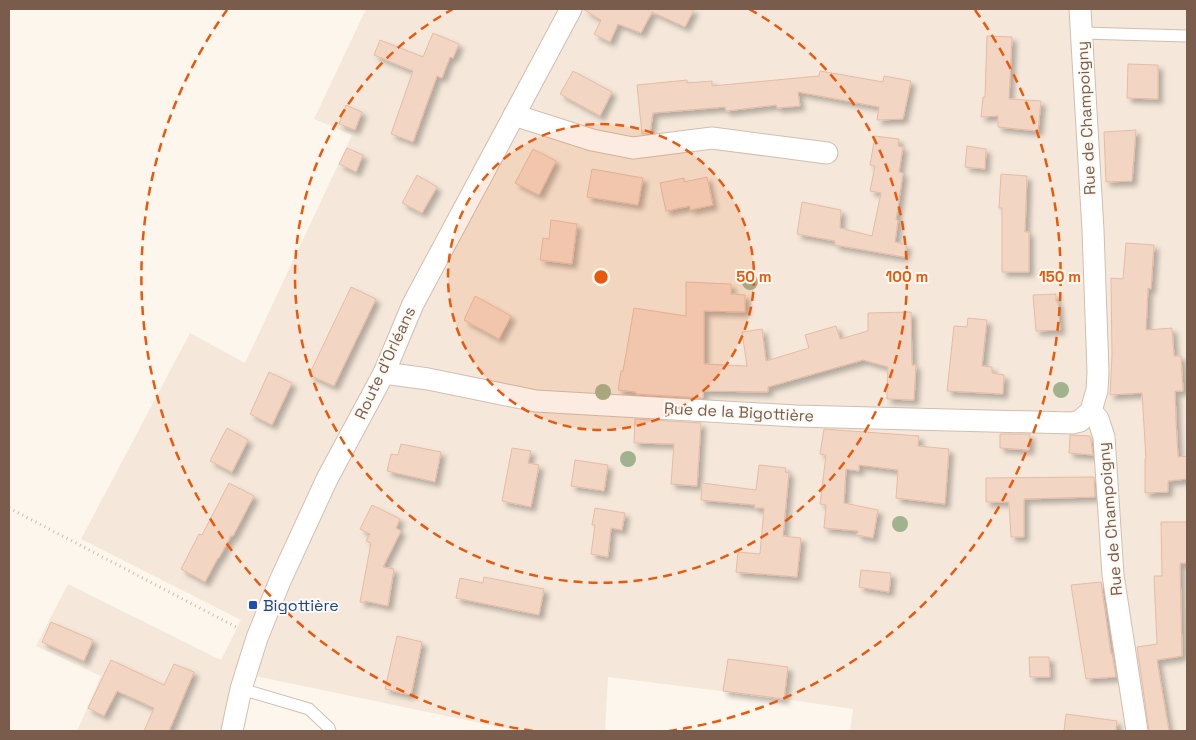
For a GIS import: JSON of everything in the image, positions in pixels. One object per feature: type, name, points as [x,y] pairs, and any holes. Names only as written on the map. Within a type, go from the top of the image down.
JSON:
[{"type":"street","name":"Route d'Orléans","points":[[232,731],[242,689],[258,638],[280,581],[327,479],[384,373],[413,304],[571,9]]},
{"type":"street","name":"Rue de Champoigny","points":[[1080,9],[1093,230],[1098,372],[1097,390],[1091,411],[1098,419],[1104,437],[1113,575],[1137,731]]},
{"type":"street","points":[[514,115],[592,140],[633,148],[712,138],[827,153]]},
{"type":"street","name":"Rue de la Bigottière","points":[[384,373],[428,379],[536,401],[796,416],[1072,423],[1080,421],[1091,411]]},
{"type":"lane","points":[[1082,33],[1187,36]]},
{"type":"lane","points":[[242,689],[309,709],[330,731]]},
{"type":"path","points":[[9,508],[258,638]]},
{"type":"shaded area","points":[[366,9],[1187,9],[1187,731],[850,731],[853,709],[608,677],[605,731],[518,731],[255,676],[237,731],[77,731],[101,676],[36,646],[68,584],[221,660],[241,620],[81,539],[190,333],[245,363],[352,135],[314,119]]},
{"type":"building","points":[[583,9],[694,9],[685,27],[652,12],[641,33],[618,24],[610,42],[594,34],[601,20]]},
{"type":"building","points":[[433,33],[459,44],[453,58],[450,57],[442,78],[437,76],[413,142],[391,134],[413,71],[374,55],[380,40],[423,57]]},
{"type":"building","points":[[987,36],[1012,37],[1009,99],[1041,101],[1038,131],[998,127],[998,116],[981,117],[983,97],[985,97]]},
{"type":"building","points":[[1128,64],[1158,65],[1158,99],[1127,98]]},
{"type":"building","points":[[573,71],[612,92],[600,116],[560,94]]},
{"type":"building","points":[[820,71],[883,82],[884,76],[911,81],[903,119],[877,120],[879,107],[798,92],[800,106],[777,108],[776,105],[726,111],[725,107],[653,113],[650,133],[642,134],[637,85],[687,80],[687,83],[712,81],[712,86],[819,76]]},
{"type":"building","points":[[346,105],[362,112],[355,130],[339,124]]},
{"type":"building","points":[[1136,130],[1132,181],[1106,182],[1104,132]]},
{"type":"building","points":[[875,136],[899,139],[898,146],[903,147],[899,172],[903,173],[896,220],[898,220],[895,242],[907,245],[904,257],[835,245],[835,241],[797,234],[802,202],[841,210],[840,228],[872,236],[881,193],[870,191],[875,166],[870,165]]},
{"type":"building","points":[[967,146],[986,149],[985,169],[965,167]]},
{"type":"building","points":[[347,148],[363,155],[356,172],[339,164]]},
{"type":"building","points":[[533,149],[556,161],[539,195],[515,183]]},
{"type":"building","points":[[592,169],[643,178],[638,205],[587,197]]},
{"type":"building","points":[[1001,174],[1027,176],[1025,232],[1029,232],[1029,272],[1002,272],[1002,208],[999,208]]},
{"type":"building","points":[[417,175],[437,187],[422,213],[402,203]]},
{"type":"building","points":[[707,177],[713,205],[690,210],[690,206],[666,211],[660,183],[684,178],[684,182]]},
{"type":"building","points":[[551,220],[577,224],[572,264],[540,260],[543,238],[549,239]]},
{"type":"building","points":[[1126,243],[1154,245],[1151,289],[1148,288],[1146,330],[1172,328],[1174,356],[1181,356],[1183,391],[1175,391],[1176,420],[1178,457],[1187,456],[1187,479],[1168,481],[1168,492],[1145,493],[1146,459],[1142,393],[1110,395],[1112,355],[1111,278],[1123,279]]},
{"type":"building","points":[[686,282],[731,284],[731,294],[745,295],[745,312],[704,311],[704,364],[747,366],[742,332],[762,329],[766,361],[809,348],[805,335],[836,326],[840,339],[868,331],[868,313],[911,312],[912,365],[916,365],[914,400],[887,399],[888,367],[863,360],[768,387],[768,392],[703,391],[703,398],[636,394],[636,392],[618,390],[634,308],[686,316]]},
{"type":"building","points":[[351,287],[376,299],[334,386],[309,375]]},
{"type":"building","points":[[1056,294],[1060,330],[1036,331],[1033,295]]},
{"type":"building","points":[[475,296],[511,316],[499,339],[464,320]]},
{"type":"building","points":[[968,318],[987,320],[982,366],[992,367],[992,373],[1004,375],[1003,394],[947,391],[954,326],[967,327]]},
{"type":"building","points":[[269,372],[292,383],[272,425],[250,414]]},
{"type":"building","points":[[635,419],[701,423],[697,486],[671,484],[674,444],[634,443]]},
{"type":"building","points":[[227,428],[248,440],[232,472],[210,461]]},
{"type":"building","points":[[824,429],[919,436],[918,446],[949,449],[945,504],[896,498],[898,470],[859,465],[859,471],[846,469],[844,503],[878,510],[873,538],[857,535],[858,531],[824,528],[826,505],[820,504],[826,455],[820,454]]},
{"type":"building","points":[[1000,434],[1030,434],[1029,450],[1000,448]]},
{"type":"building","points":[[1070,435],[1090,436],[1093,455],[1069,453]]},
{"type":"building","points":[[401,444],[441,452],[435,482],[387,471],[391,454],[398,455]]},
{"type":"building","points":[[512,448],[531,451],[528,463],[539,465],[531,507],[502,501]]},
{"type":"building","points":[[575,460],[608,465],[604,491],[571,486]]},
{"type":"building","points":[[759,465],[786,468],[785,472],[789,473],[783,536],[801,538],[797,577],[736,572],[738,552],[760,554],[764,508],[754,508],[755,505],[701,500],[702,483],[756,490]]},
{"type":"building","points":[[1094,477],[1095,497],[1024,499],[1024,537],[1011,537],[1009,502],[986,502],[986,478]]},
{"type":"building","points":[[229,483],[254,496],[233,536],[231,536],[205,582],[181,569],[199,534],[202,535]]},
{"type":"building","points":[[372,505],[400,519],[396,528],[401,531],[383,567],[394,569],[388,606],[365,601],[364,603],[360,602],[371,543],[366,541],[370,534],[360,529]]},
{"type":"building","points":[[595,508],[625,513],[622,530],[611,528],[608,557],[591,554],[595,525],[592,525]]},
{"type":"building","points":[[1161,522],[1187,522],[1187,563],[1180,563],[1182,656],[1157,660],[1169,731],[1149,731],[1137,647],[1157,644],[1154,576],[1162,576]]},
{"type":"building","points":[[861,570],[891,573],[889,592],[859,587]]},
{"type":"building","points":[[484,577],[544,589],[539,615],[456,598],[460,578],[483,583]]},
{"type":"building","points":[[1101,582],[1116,677],[1086,679],[1071,585]]},
{"type":"building","points":[[51,622],[93,640],[84,661],[42,642]]},
{"type":"building","points":[[397,636],[422,642],[411,695],[385,689]]},
{"type":"building","points":[[1029,657],[1049,657],[1050,677],[1030,677]]},
{"type":"building","points":[[728,659],[788,667],[784,699],[723,691]]},
{"type":"building","points":[[111,660],[164,685],[174,664],[194,672],[169,731],[144,731],[154,708],[117,691],[104,716],[88,708]]},
{"type":"building","points":[[1066,714],[1117,721],[1116,731],[1064,731]]},
{"type":"place","name":"Bigottière","points":[[253,605]]}]
